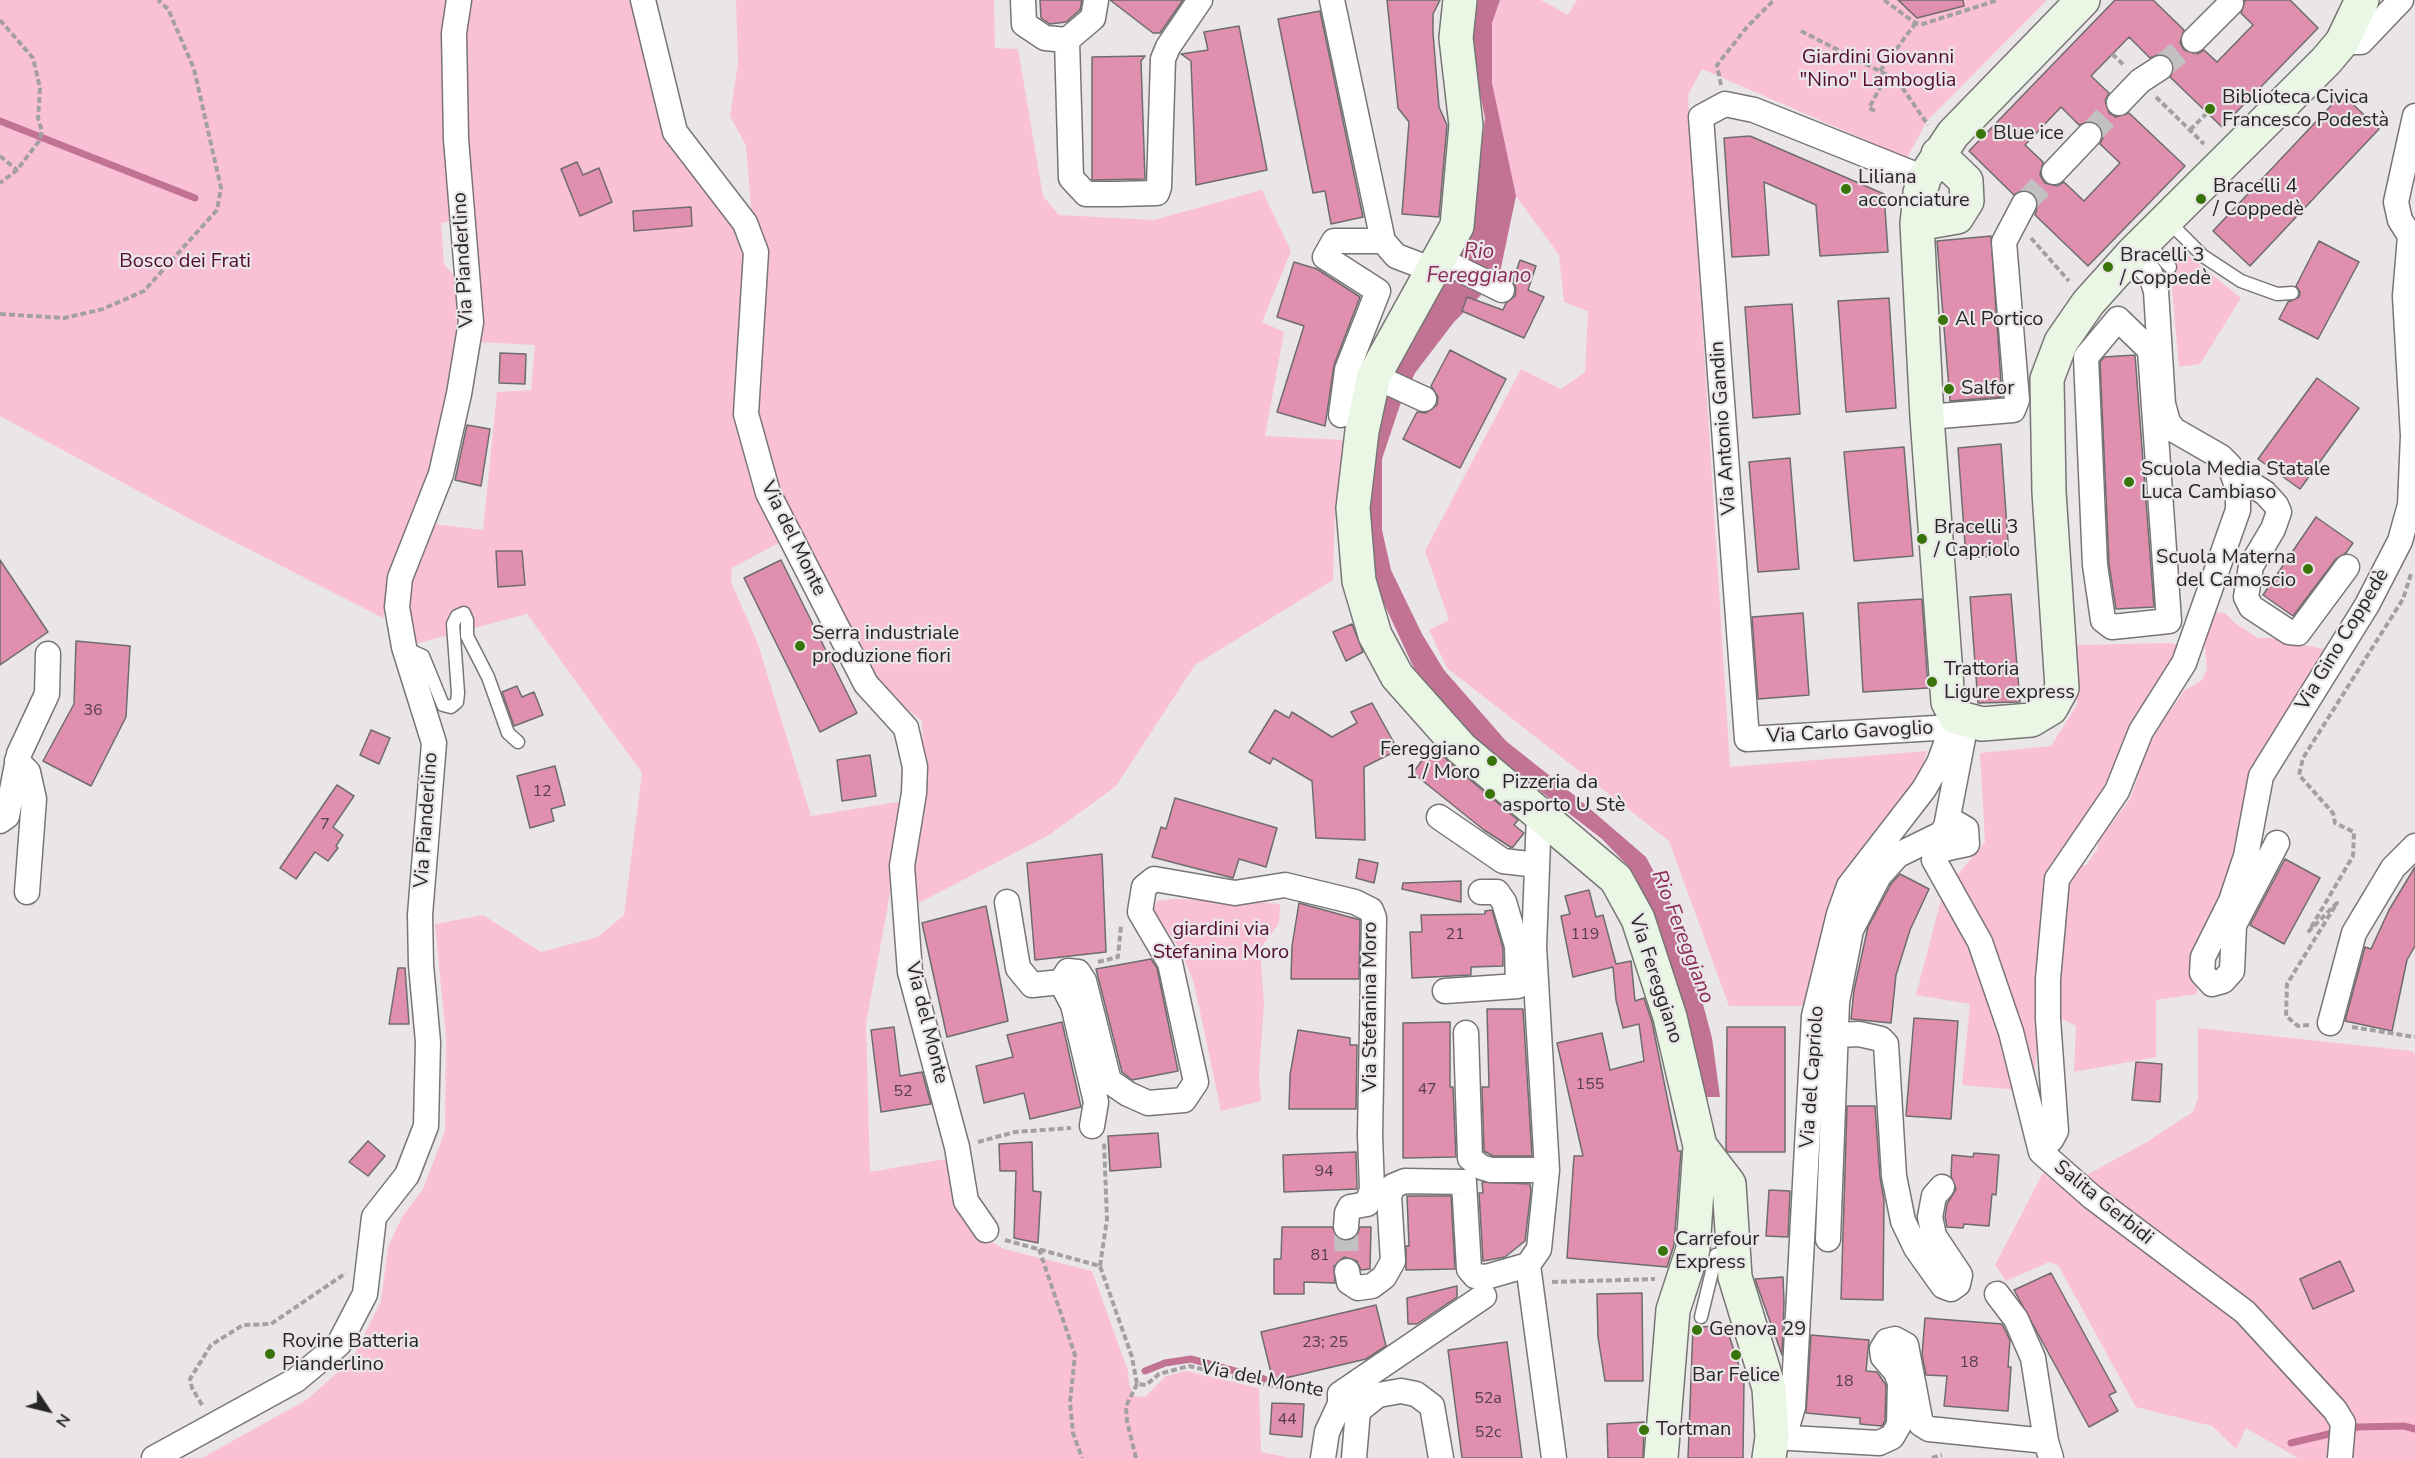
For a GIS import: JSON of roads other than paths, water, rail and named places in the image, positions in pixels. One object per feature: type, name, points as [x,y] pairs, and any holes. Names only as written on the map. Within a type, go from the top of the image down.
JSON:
[{"type":"street","name":"Via Pianderlino","points":[[154,1458],[296,1380],[339,1344],[365,1294],[374,1217],[407,1175],[426,1126],[429,1082],[420,915],[434,743],[406,652],[397,607],[400,578],[441,474],[459,394],[471,322],[456,139],[454,33],[459,0]]},
{"type":"street","name":"Via del Monte","points":[[643,0],[675,132],[745,223],[756,252],[746,414],[768,493],[866,684],[906,728],[915,767],[914,793],[902,866],[910,972],[957,1147],[966,1202],[986,1230]]},
{"type":"street","points":[[1023,0],[1024,24],[1045,38],[1067,39],[1093,18],[1096,0]]},
{"type":"street","points":[[1067,39],[1071,178],[1086,194],[1157,193],[1163,59],[1168,47],[1200,0]]},
{"type":"street","points":[[1332,0],[1383,241],[1396,256],[1441,265],[1498,288]]},
{"type":"street","name":"Via Fereggiano","points":[[1460,0],[1456,38],[1466,125],[1457,226],[1441,265],[1379,379],[1362,431],[1353,508],[1359,581],[1375,635],[1397,676],[1461,748],[1616,879],[1638,919],[1670,1017],[1700,1146],[1729,1184],[1735,1277],[1769,1388],[1775,1444]]},
{"type":"street","points":[[1949,819],[1958,722],[1948,702],[1927,417],[1917,224],[1931,166],[1953,134],[2083,0]]},
{"type":"street","points":[[1958,722],[1982,724],[2031,720],[2051,708],[2062,688],[2049,492],[2047,379],[2061,342],[2088,303],[2148,238],[2326,61],[2342,42],[2361,0]]},
{"type":"street","points":[[2342,42],[2361,42],[2401,0]]},
{"type":"street","points":[[2194,40],[2231,3]]},
{"type":"street","points":[[2119,103],[2140,81],[2160,68]]},
{"type":"street","name":"Via Antonio Gandin","points":[[1747,739],[1701,117],[1725,104],[1754,110],[1931,166]]},
{"type":"street","name":"Via Gino Coppedè","points":[[2277,843],[2234,925],[2232,971],[2223,981],[2212,984],[2202,973],[2203,957],[2231,901],[2246,856],[2261,776],[2367,605],[2400,541],[2405,524],[2411,494],[2413,436],[2405,296],[2412,238],[2400,220],[2396,202],[2415,116]]},
{"type":"street","points":[[2054,172],[2089,135]]},
{"type":"street","points":[[1917,224],[1957,217],[1967,201],[1966,181],[1931,166]]},
{"type":"street","points":[[1927,417],[2013,410],[2017,400],[2004,242],[2019,212]]},
{"type":"street","points":[[2040,1147],[2051,1140],[2056,1131],[2048,1019],[2048,979],[2057,879],[2117,791],[2141,731],[2184,663],[2236,516],[2239,498],[2232,472],[2221,457],[2174,430],[2168,422],[2163,404],[2156,291],[2150,273],[2148,238]]},
{"type":"street","points":[[1341,414],[1347,370],[1378,291],[1325,257],[1334,241],[1383,241]]},
{"type":"street","points":[[2118,319],[2150,350],[2169,621],[2112,627],[2103,620],[2095,565],[2086,357],[2118,319]]},
{"type":"street","points":[[1379,379],[1418,396]]},
{"type":"street","points":[[2232,472],[2265,493],[2279,512],[2273,529],[2251,566],[2247,597],[2251,607],[2289,632],[2298,633],[2347,567]]},
{"type":"street","points":[[0,821],[8,816],[17,761],[47,694],[48,654]]},
{"type":"street","name":"Via Carlo Gavoglio","points":[[1747,739],[1958,722]]},
{"type":"street","name":"Via del Capriolo","points":[[1775,1444],[1793,1407],[1814,1016],[1839,914],[1850,886],[1924,789],[1940,763],[1958,722]]},
{"type":"street","points":[[17,761],[28,772],[34,799],[27,892]]},
{"type":"street","points":[[1445,991],[1518,986],[1526,947],[1537,866],[1539,815]]},
{"type":"street","points":[[1439,817],[1503,861],[1537,866]]},
{"type":"street","name":"Via del Capriolo","points":[[1828,1239],[1837,1002],[1851,930],[1864,901],[1879,876],[1898,855],[1941,834],[1949,819]]},
{"type":"street","name":"Salita Gerbidi","points":[[1949,819],[1966,829],[1967,844],[1939,850],[1934,860],[1980,942],[2011,1032],[2044,1155],[2092,1197],[2245,1312],[2335,1410],[2343,1423],[2340,1458]]},
{"type":"street","points":[[2331,1023],[2354,933],[2393,868],[2415,846]]},
{"type":"street","name":"Via Stefanina Moro","points":[[1070,977],[1084,981],[1109,1081],[1128,1094],[1148,1103],[1184,1100],[1196,1082],[1170,963],[1140,912],[1144,887],[1154,879],[1235,893],[1285,885],[1355,902],[1371,910],[1374,918],[1370,1135],[1372,1189],[1367,1204],[1350,1207],[1346,1227]]},
{"type":"street","points":[[1481,892],[1497,892],[1526,947],[1546,1170],[1539,1248],[1530,1273],[1554,1458]]},
{"type":"street","points":[[1007,902],[1018,968],[1032,985],[1070,977],[1073,1005],[1096,1102],[1098,1131]]},
{"type":"street","points":[[1466,1033],[1470,1158],[1481,1167],[1491,1170],[1546,1170]]},
{"type":"street","name":"Via del Capriolo","points":[[1837,1035],[1859,1034],[1881,1039],[1886,1044],[1894,1176],[1903,1221],[1916,1248],[1943,1286],[1951,1289],[1958,1284],[1960,1275],[1934,1236],[1930,1217],[1934,1196],[1942,1187]]},
{"type":"street","points":[[1661,1458],[1673,1310],[1693,1249],[1700,1146]]},
{"type":"street","points":[[1347,1271],[1349,1282],[1358,1288],[1372,1286],[1384,1276],[1393,1261],[1389,1196],[1393,1186],[1405,1181],[1464,1182],[1469,1269],[1475,1276],[1530,1273]]},
{"type":"street","points":[[1695,1227],[1704,1219],[1719,1217],[1733,1236]]},
{"type":"street","points":[[1775,1444],[1879,1443],[1892,1437],[1899,1425],[1900,1383],[1896,1372],[1883,1357],[1882,1349],[1887,1341],[1895,1339],[1906,1345],[1921,1424],[1929,1429],[2048,1449],[2033,1358],[2016,1319],[1997,1294]]},
{"type":"street","name":"Via del Monte","points":[[1323,1458],[1327,1432],[1340,1404],[1340,1395],[1484,1296]]},
{"type":"street","points":[[1354,1458],[1358,1411],[1378,1395],[1401,1392],[1416,1394],[1432,1406],[1441,1458]]},
{"type":"lane","points":[[2148,238],[2170,267]]},
{"type":"lane","points":[[2148,238],[2203,256],[2241,281],[2277,294],[2292,293]]},
{"type":"lane","points":[[406,652],[414,652],[423,656],[443,705],[451,707],[457,702],[458,693],[453,624],[457,616],[464,613],[467,620],[467,636],[488,677],[508,733],[518,742]]},
{"type":"lane","points":[[1701,1317],[1716,1255],[1733,1236]]},
{"type":"water","name":"Rio Fereggiano","points":[[1478,0],[1500,0],[1492,23],[1492,83],[1516,196],[1499,277],[1454,322],[1415,373],[1400,405],[1382,459],[1382,530],[1391,570],[1422,634],[1444,670],[1506,741],[1574,795],[1646,857],[1669,900],[1687,944],[1712,1038],[1720,1097],[1704,1097],[1644,896],[1628,866],[1602,839],[1473,739],[1420,681],[1372,578],[1369,505],[1382,398],[1394,365],[1471,231],[1485,118],[1469,38]]},
{"type":"waterway","points":[[0,121],[195,198]]},
{"type":"waterway","points":[[1145,1371],[1165,1363],[1191,1359],[1264,1379]]},
{"type":"waterway","points":[[2291,1443],[2358,1427],[2404,1426],[2415,1429]]},
{"type":"tunnel","points":[[2160,68],[2194,40]]},
{"type":"tunnel","points":[[2089,135],[2119,103]]},
{"type":"tunnel","points":[[2024,204],[2054,172]]},
{"type":"tunnel","points":[[1346,1227],[1347,1271]]},
{"type":"place","name":"Biblioteca Civica Francesco Podestà","points":[[2210,109]]},
{"type":"place","name":"Blue ice","points":[[1981,134]]},
{"type":"place","name":"Liliana acconciature","points":[[1846,189]]},
{"type":"place","name":"Bracelli 4 / Coppedè","points":[[2201,199]]},
{"type":"place","name":"Bracelli 3 / Coppedè","points":[[2108,267]]},
{"type":"place","name":"Al Portico","points":[[1943,320]]},
{"type":"place","name":"Salfor","points":[[1949,389]]},
{"type":"place","name":"Scuola Media Statale Luca Cambiaso","points":[[2129,482]]},
{"type":"place","name":"Bracelli 3 / Capriolo","points":[[1922,539]]},
{"type":"place","name":"Scuola Materna del Camoscio","points":[[2308,569]]},
{"type":"place","name":"Serra industriale produzione fiori","points":[[800,646]]},
{"type":"place","name":"Trattoria Ligure express","points":[[1932,682]]},
{"type":"place","name":"Fereggiano 1 / Moro","points":[[1492,761]]},
{"type":"place","name":"Pizzeria da asporto U Stè","points":[[1490,794]]},
{"type":"place","name":"Carrefour Express","points":[[1663,1251]]},
{"type":"place","name":"Genova 29","points":[[1697,1330]]},
{"type":"place","name":"Rovine Batteria Pianderlino","points":[[270,1354]]},
{"type":"place","name":"Bar Felice","points":[[1736,1355]]},
{"type":"place","name":"Tortman","points":[[1644,1430]]},
{"type":"park label","name":"Giardini Giovanni \"Nino\" Lamboglia","points":[[1878,70]]},
{"type":"park label","name":"Bosco dei Frati","points":[[185,262]]},
{"type":"park label","name":"giardini via Stefanina Moro","points":[[1221,942]]}]
